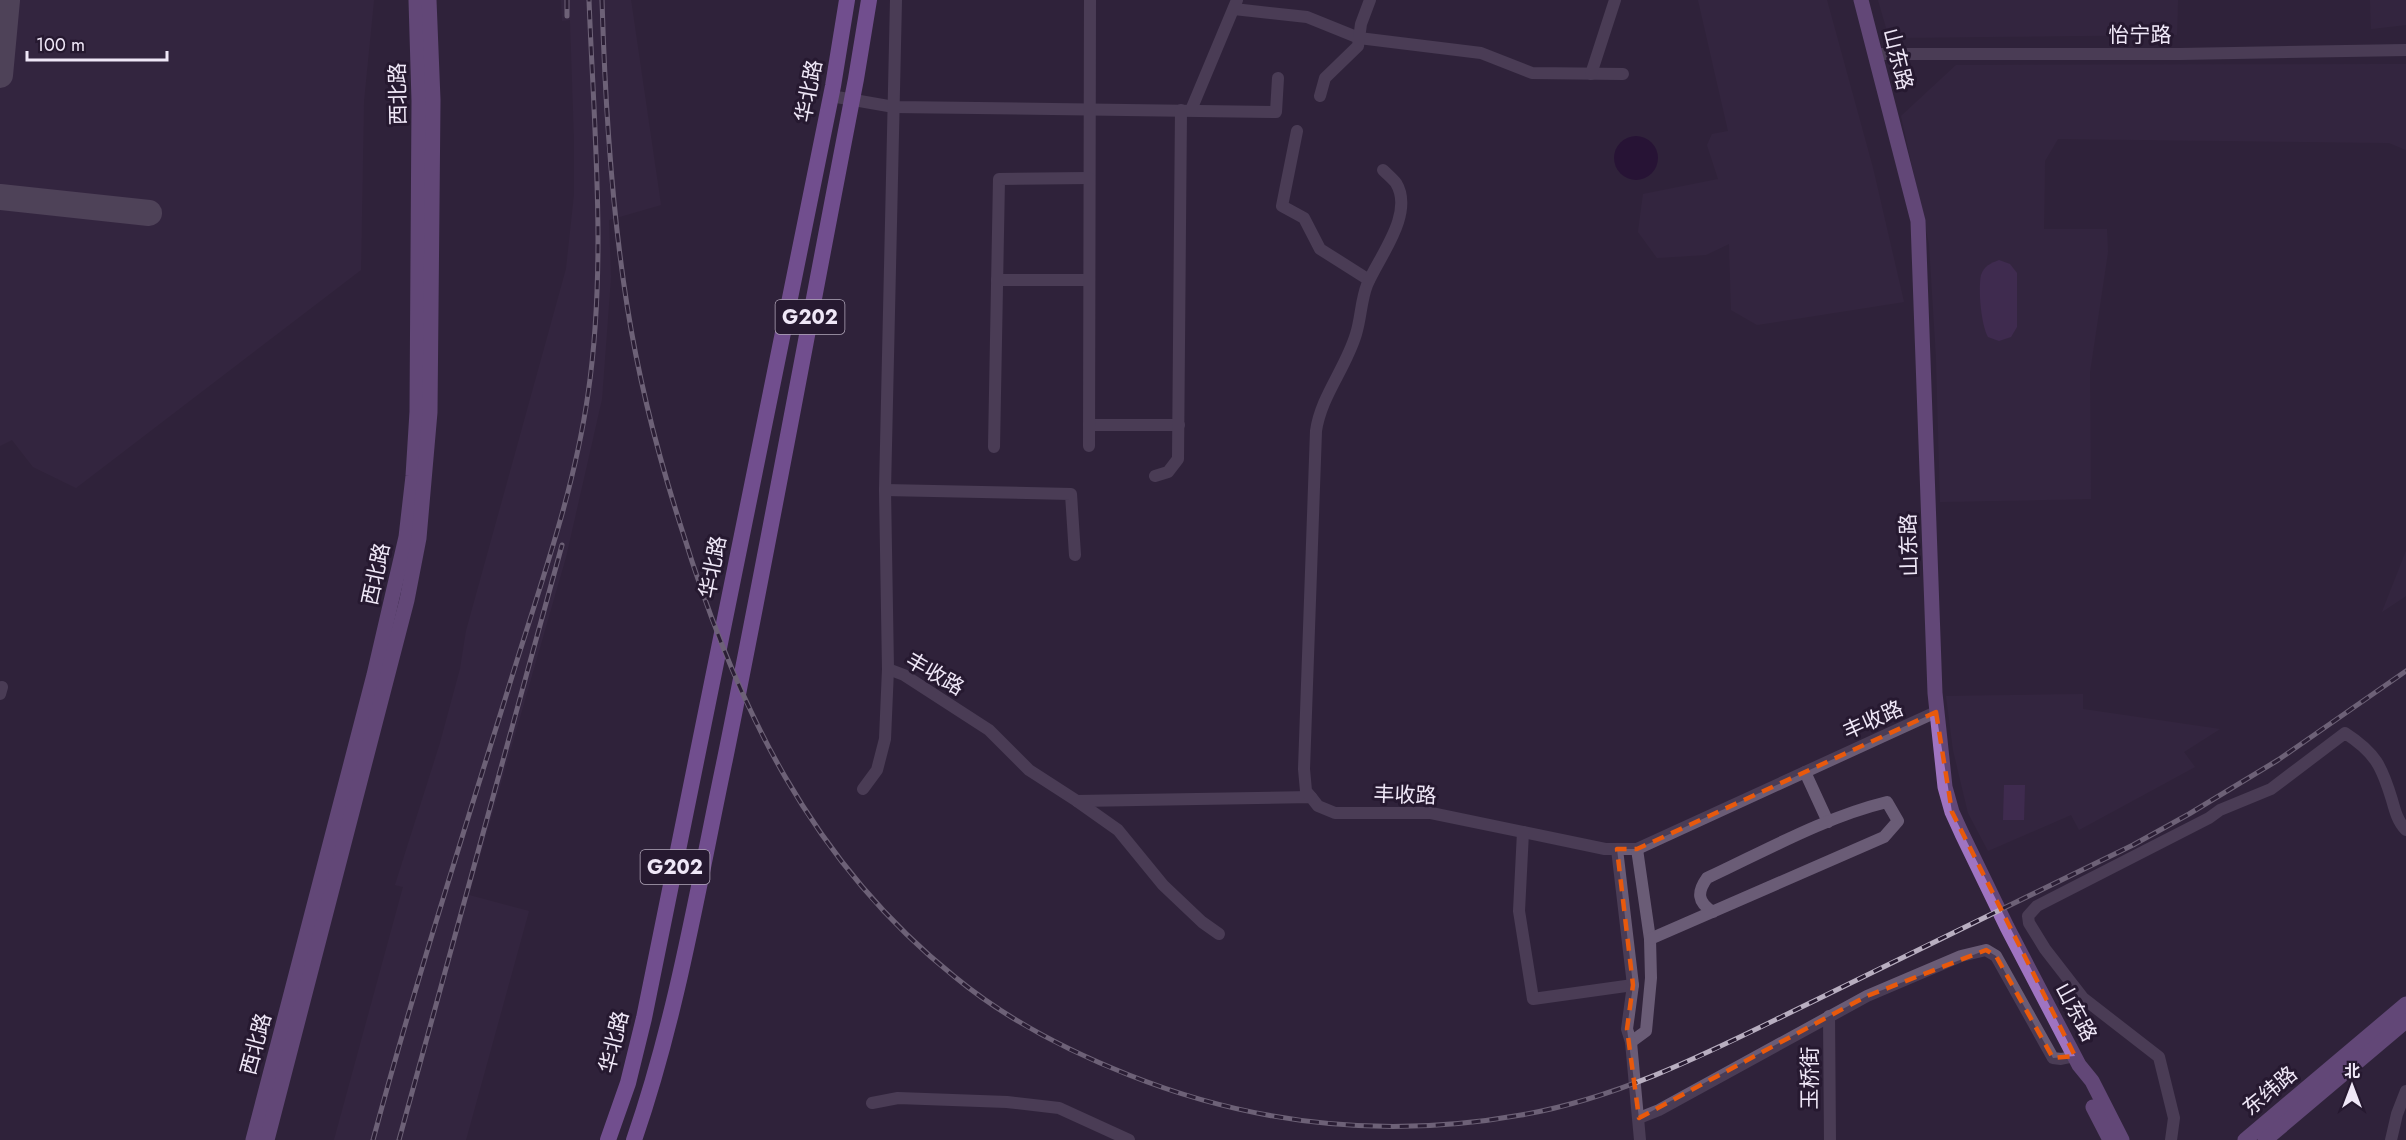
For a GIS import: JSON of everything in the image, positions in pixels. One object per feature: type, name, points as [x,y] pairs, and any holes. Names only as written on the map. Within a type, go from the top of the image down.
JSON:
[{"type":"highway","name":"华北路","points":[[608,1140],[628,1083],[645,1018],[831,96],[847,0]]},
{"type":"highway","name":"华北路","points":[[634,1140],[670,1021],[750,633],[869,0]]},
{"type":"main road","name":"西北路","points":[[253,1140],[374,675],[406,537],[417,412],[419,101],[416,0]]},
{"type":"main road","name":"西北路","points":[[267,1140],[407,600],[419,538],[430,412],[433,100],[429,0]]},
{"type":"main road","name":"山东路","points":[[1861,0],[1918,221],[1936,712],[1941,766],[1952,812],[2007,927],[2122,1140]]},
{"type":"main road","name":"东纬路","points":[[2245,1140],[2406,1004]]},
{"type":"main road","name":"东纬路","points":[[2265,1140],[2406,1021]]},
{"type":"main road","name":"山东路","points":[[2077,1060],[2083,1086],[2110,1140]]},
{"type":"street","points":[[863,789],[877,770],[885,739],[888,669],[885,490],[896,0]]},
{"type":"street","points":[[1089,446],[1090,0]]},
{"type":"street","points":[[1320,96],[1325,78],[1358,46],[1361,24],[1370,0]]},
{"type":"street","points":[[1591,74],[1615,0]]},
{"type":"street","points":[[1155,476],[1168,472],[1178,459],[1186,110],[1235,4],[1307,17],[1359,38],[1481,53],[1532,73],[1623,74]]},
{"type":"street","name":"怡宁路","points":[[1875,54],[2192,54],[2406,50]]},
{"type":"street","points":[[831,96],[894,107],[1276,112],[1278,78]]},
{"type":"street","points":[[1297,132],[1282,206],[1304,218],[1320,249],[1369,280]]},
{"type":"street","points":[[1311,797],[1306,791],[1304,769],[1317,431],[1319,414],[1356,335],[1366,286],[1395,231],[1401,207],[1400,193],[1396,183],[1383,170]]},
{"type":"street","points":[[994,447],[999,179],[1089,178]]},
{"type":"street","points":[[997,280],[1089,280]]},
{"type":"street","points":[[1089,425],[1179,425]]},
{"type":"street","points":[[885,490],[1071,494],[1075,555]]},
{"type":"street","name":"丰收路","points":[[888,669],[904,675],[989,730],[1029,770],[1118,830],[1164,885],[1202,922],[1219,934]]},
{"type":"street","name":"丰收路","points":[[1311,797],[1318,806],[1335,813],[1431,813],[1605,849],[1637,849],[1936,712]]},
{"type":"street","points":[[2172,1140],[2174,1118],[2158,1056],[2083,998],[2045,949],[2029,923],[2028,916],[2031,911],[2209,818],[2220,810],[2271,789],[2345,734],[2360,743],[2376,758],[2382,768],[2397,816],[2406,830]]},
{"type":"street","points":[[1805,772],[1828,822]]},
{"type":"street","points":[[1077,801],[1311,797]]},
{"type":"street","points":[[1650,939],[1713,912],[1884,837],[1898,821],[1887,802],[1828,822],[1707,878],[1700,889],[1699,896],[1704,907],[1713,912]]},
{"type":"street","points":[[1523,832],[1519,911],[1533,999],[1633,985]]},
{"type":"street","points":[[1617,849],[1633,985],[1627,1029],[1631,1042],[1640,1140]]},
{"type":"street","points":[[1631,1042],[1646,1031],[1651,978],[1650,939],[1637,849]]},
{"type":"street","points":[[1639,1118],[1659,1110],[1867,996],[1961,956],[1986,950],[1996,956],[2053,1058],[2077,1060]]},
{"type":"street","name":"玉桥街","points":[[1829,1016],[1830,1140]]},
{"type":"street","points":[[2391,1140],[2397,1114],[2406,1091]]},
{"type":"street","points":[[872,1103],[898,1098],[1007,1102],[1059,1108],[1129,1140]]},
{"type":"highlighted area","points":[[1936,712],[1952,812],[2075,1056],[2053,1058],[1996,956],[1986,950],[1867,996],[1639,1118],[1627,1029],[1633,985],[1617,849],[1637,849]]},
{"type":"shaded area","points":[[0,0],[374,0],[364,101],[361,270],[76,488],[33,467],[12,440],[0,446]]},
{"type":"shaded area","points":[[561,0],[631,0],[661,205],[609,220],[611,277],[602,399],[566,557],[469,895],[529,911],[466,1140],[334,1140],[403,887],[395,885],[440,743],[460,669],[466,631],[566,269],[574,195],[574,139],[570,20],[562,21]]},
{"type":"shaded area","points":[[1698,0],[1827,0],[1873,168],[1904,302],[1757,325],[1731,310],[1729,244],[1706,255],[1657,258],[1638,232],[1643,194],[1718,179],[1707,145],[1712,134],[1728,131]]},
{"type":"shaded area","points":[[1878,0],[2178,0],[2177,35],[1889,38]]},
{"type":"shaded area","points":[[2370,0],[2406,0],[2406,25],[2371,29]]},
{"type":"shaded area","points":[[2406,64],[2406,150],[2389,143],[2058,139],[2045,161],[2044,229],[2107,229],[2108,252],[2090,372],[2091,499],[1940,502],[1936,357],[1929,244],[1901,116],[1956,65]]},
{"type":"shaded area","points":[[1636,136],[1645,137],[1652,142],[1657,149],[1657,167],[1652,174],[1645,179],[1636,180],[1627,179],[1620,174],[1615,167],[1614,158],[1615,149],[1620,142],[1627,137]]},
{"type":"shaded area","points":[[1999,260],[2010,264],[2017,273],[2017,327],[2011,337],[1999,341],[1988,337],[1982,316],[1980,289],[1984,269]]},
{"type":"shaded area","points":[[2406,551],[2406,596],[2382,612]]},
{"type":"shaded area","points":[[2083,694],[2083,709],[2220,729],[2184,752],[2195,767],[2079,830],[2071,815],[1988,851],[1968,813],[1953,750],[1946,696]]},
{"type":"shaded area","points":[[2004,785],[2025,785],[2024,820],[2003,820]]},
{"type":"taxiway","points":[[0,75],[7,0]]},
{"type":"taxiway","points":[[0,197],[149,213]]},
{"type":"railway","points":[[567,0],[567,16]]},
{"type":"railway","points":[[373,1140],[439,911],[555,540],[582,431],[594,345],[598,247],[598,197],[589,0]]},
{"type":"railway","points":[[602,0],[613,191],[621,267],[637,363],[666,477],[704,597],[754,719],[785,776],[820,831],[859,883],[904,932],[955,977],[995,1007],[1061,1045],[1129,1075],[1225,1106],[1322,1123],[1371,1126],[1421,1126],[1471,1122],[1521,1115],[1598,1096],[1709,1052],[2133,845],[2278,760],[2406,671]]},
{"type":"railway","points":[[399,1140],[562,545]]}]
